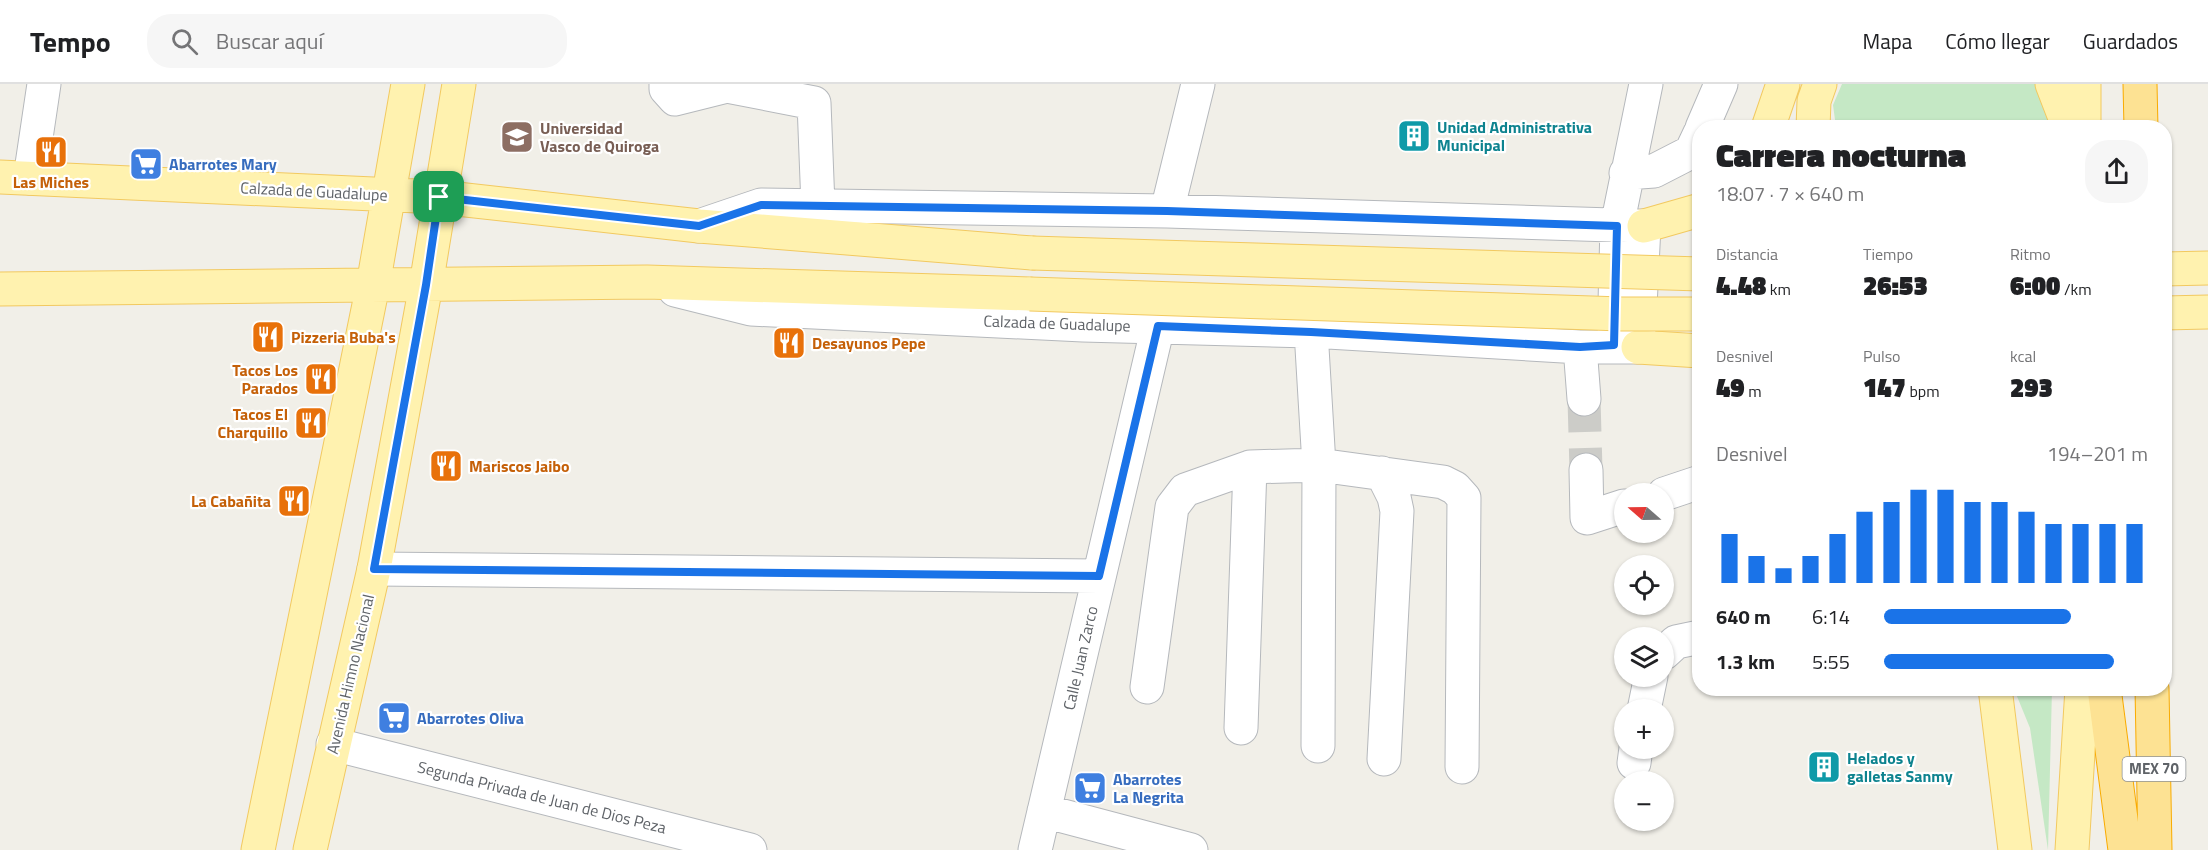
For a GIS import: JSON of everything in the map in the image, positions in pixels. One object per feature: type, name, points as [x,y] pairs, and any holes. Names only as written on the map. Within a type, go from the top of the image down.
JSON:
[{"type":"highway","points":[[2140,84],[2141,120]]},
{"type":"highway","points":[[2105,696],[2125,850]]},
{"type":"highway","name":"MEX 70","points":[[2152,696],[2155,850]]},
{"type":"main road","points":[[258,850],[373,285],[408,84]]},
{"type":"main road","name":"Avenida Himno Nacional","points":[[310,850],[374,569],[426,285],[459,84]]},
{"type":"main road","points":[[1771,120],[1784,84]]},
{"type":"main road","points":[[1813,120],[1814,101],[1820,84]]},
{"type":"main road","points":[[2052,84],[2066,120]]},
{"type":"main road","points":[[2084,84],[2084,120]]},
{"type":"main road","name":"Calzada de Guadalupe","points":[[15,178],[439,197],[699,226],[1032,253],[1692,274]]},
{"type":"main road","points":[[1630,226],[1692,212]]},
{"type":"main road","points":[[2172,269],[2208,268]]},
{"type":"main road","name":"Calzada de Guadalupe","points":[[0,289],[647,282],[1622,314],[1692,314]]},
{"type":"main road","points":[[2172,313],[2208,312]]},
{"type":"main road","points":[[1626,346],[1692,350]]},
{"type":"main road","points":[[1996,696],[2015,850]]},
{"type":"main road","points":[[2072,850],[2082,696]]},
{"type":"street","points":[[15,178],[44,84]]},
{"type":"street","points":[[666,84],[666,89],[675,99],[727,86],[814,103],[818,206]]},
{"type":"street","points":[[1167,211],[1198,84]]},
{"type":"street","points":[[1626,346],[1630,226],[1626,173],[1646,84]]},
{"type":"street","points":[[1705,120],[1721,84]]},
{"type":"street","points":[[1626,173],[1654,171],[1692,150]]},
{"type":"street","name":"Calzada de Guadalupe","points":[[699,226],[761,205],[1167,211],[1630,226]]},
{"type":"street","name":"Calzada de Guadalupe","points":[[647,282],[751,309],[1083,325],[1311,332],[1580,347],[1626,346]]},
{"type":"street","name":"Calle Juan Zarco","points":[[1035,850],[1158,326]]},
{"type":"street","points":[[1311,332],[1319,465],[1318,746]]},
{"type":"street","points":[[1580,347],[1584,399]]},
{"type":"street","points":[[1146,687],[1172,507],[1185,490],[1250,467],[1319,465],[1443,482],[1455,488],[1464,498],[1462,767]]},
{"type":"street","points":[[1240,728],[1250,467]]},
{"type":"street","points":[[1586,470],[1587,518],[1614,509]]},
{"type":"street","points":[[1382,472],[1394,497],[1397,511],[1384,759]]},
{"type":"street","points":[[1674,491],[1692,485]]},
{"type":"street","points":[[374,569],[1099,576]]},
{"type":"street","points":[[1674,644],[1692,639]]},
{"type":"street","name":"Segunda Privada de Juan de Dios Peza","points":[[333,744],[750,850]]},
{"type":"street","points":[[1044,811],[1191,850]]},
{"type":"green space","points":[[1842,84],[2046,84],[2049,91],[2048,120],[1835,120],[1833,105]]},
{"type":"green space","points":[[2017,696],[2052,696],[2048,850],[2030,728]]},
{"type":"tunnel","points":[[1584,399],[1586,470]]},
{"type":"place","name":"Unidad Administrativa Municipal","points":[[1414,136]]},
{"type":"place","name":"Universidad Vasco de Quiroga","points":[[517,137]]},
{"type":"place","name":"Las Miches","points":[[51,152]]},
{"type":"place","name":"Abarrotes Mary","points":[[146,164]]},
{"type":"place","name":"Pizzeria Buba's","points":[[268,337]]},
{"type":"place","name":"Desayunos Pepe","points":[[789,343]]},
{"type":"place","name":"Tacos Los Parados","points":[[321,379]]},
{"type":"place","name":"Tacos El Charquillo","points":[[311,423]]},
{"type":"place","name":"Mariscos Jaibo","points":[[446,466]]},
{"type":"place","name":"La Cabañita","points":[[294,501]]},
{"type":"place","name":"Abarrotes Oliva","points":[[394,718]]},
{"type":"place","name":"Helados y galletas Sanmy","points":[[1824,767]]},
{"type":"place","name":"Abarrotes La Negrita","points":[[1090,788]]},
{"type":"route","points":[[439,197],[699,226],[761,205],[1167,211],[1617,226],[1614,345],[1580,347],[1158,326],[1099,576],[374,569],[426,285],[439,197]]}]
